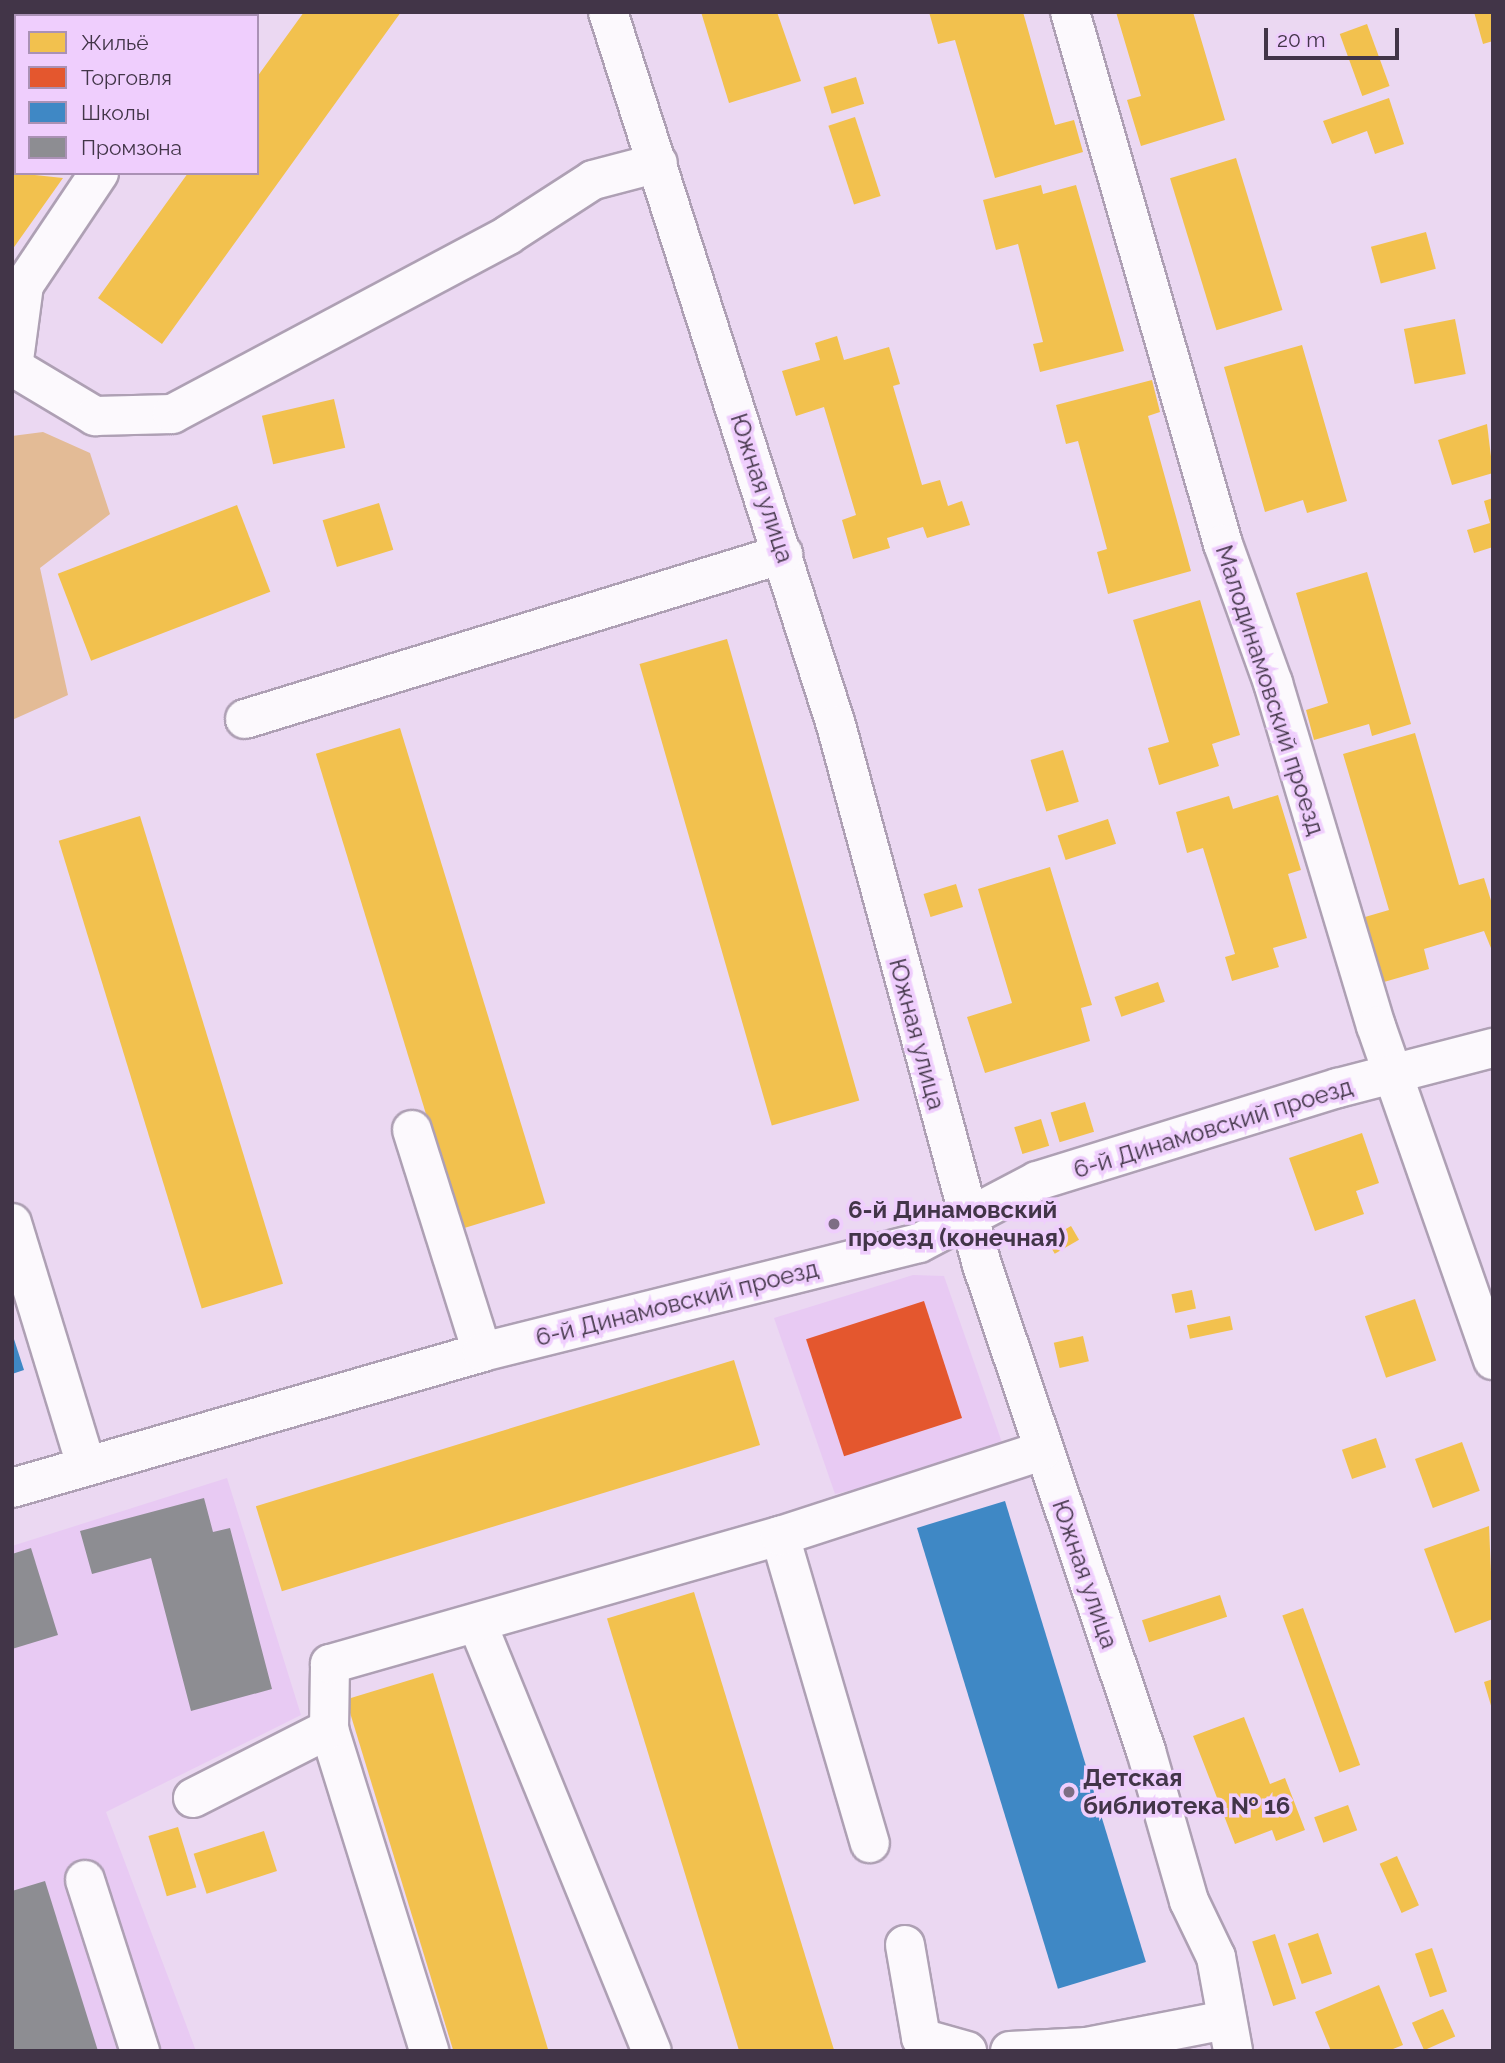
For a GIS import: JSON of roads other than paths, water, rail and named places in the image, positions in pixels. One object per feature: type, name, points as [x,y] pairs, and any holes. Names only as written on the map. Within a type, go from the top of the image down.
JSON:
[{"type":"street","name":"Южная улица","points":[[608,12],[836,725],[953,1170],[972,1220],[1042,1451],[1146,1751],[1189,1902],[1216,1957],[1229,2035]]},
{"type":"street","name":"Малодинамовский проезд","points":[[1070,12],[1223,544],[1393,1075],[1493,1360]]},
{"type":"street","points":[[98,175],[24,285],[13,367],[95,416],[147,415],[184,408],[508,235],[593,180],[658,163]]},
{"type":"street","points":[[245,719],[783,554]]},
{"type":"street","name":"6-й Динамовский проезд","points":[[12,1488],[482,1352],[919,1244],[972,1220],[1037,1181],[1493,1048]]},
{"type":"street","points":[[412,1130],[482,1352]]},
{"type":"street","points":[[12,1223],[86,1465]]},
{"type":"street","points":[[429,2051],[329,1729],[330,1664],[780,1536],[1042,1451]]},
{"type":"street","points":[[780,1536],[870,1843]]},
{"type":"street","points":[[477,1623],[652,2051]]},
{"type":"street","points":[[192,1798],[329,1729]]},
{"type":"street","points":[[85,1880],[139,2051]]},
{"type":"street","points":[[905,1945],[921,2038],[967,2051]]},
{"type":"street","points":[[1010,2051],[1229,2035]]},
{"type":"place","name":"6-й Динамовский проезд (конечная)","points":[[834,1224]]},
{"type":"place","name":"Детская библиотека № 16","points":[[1069,1792]]}]
